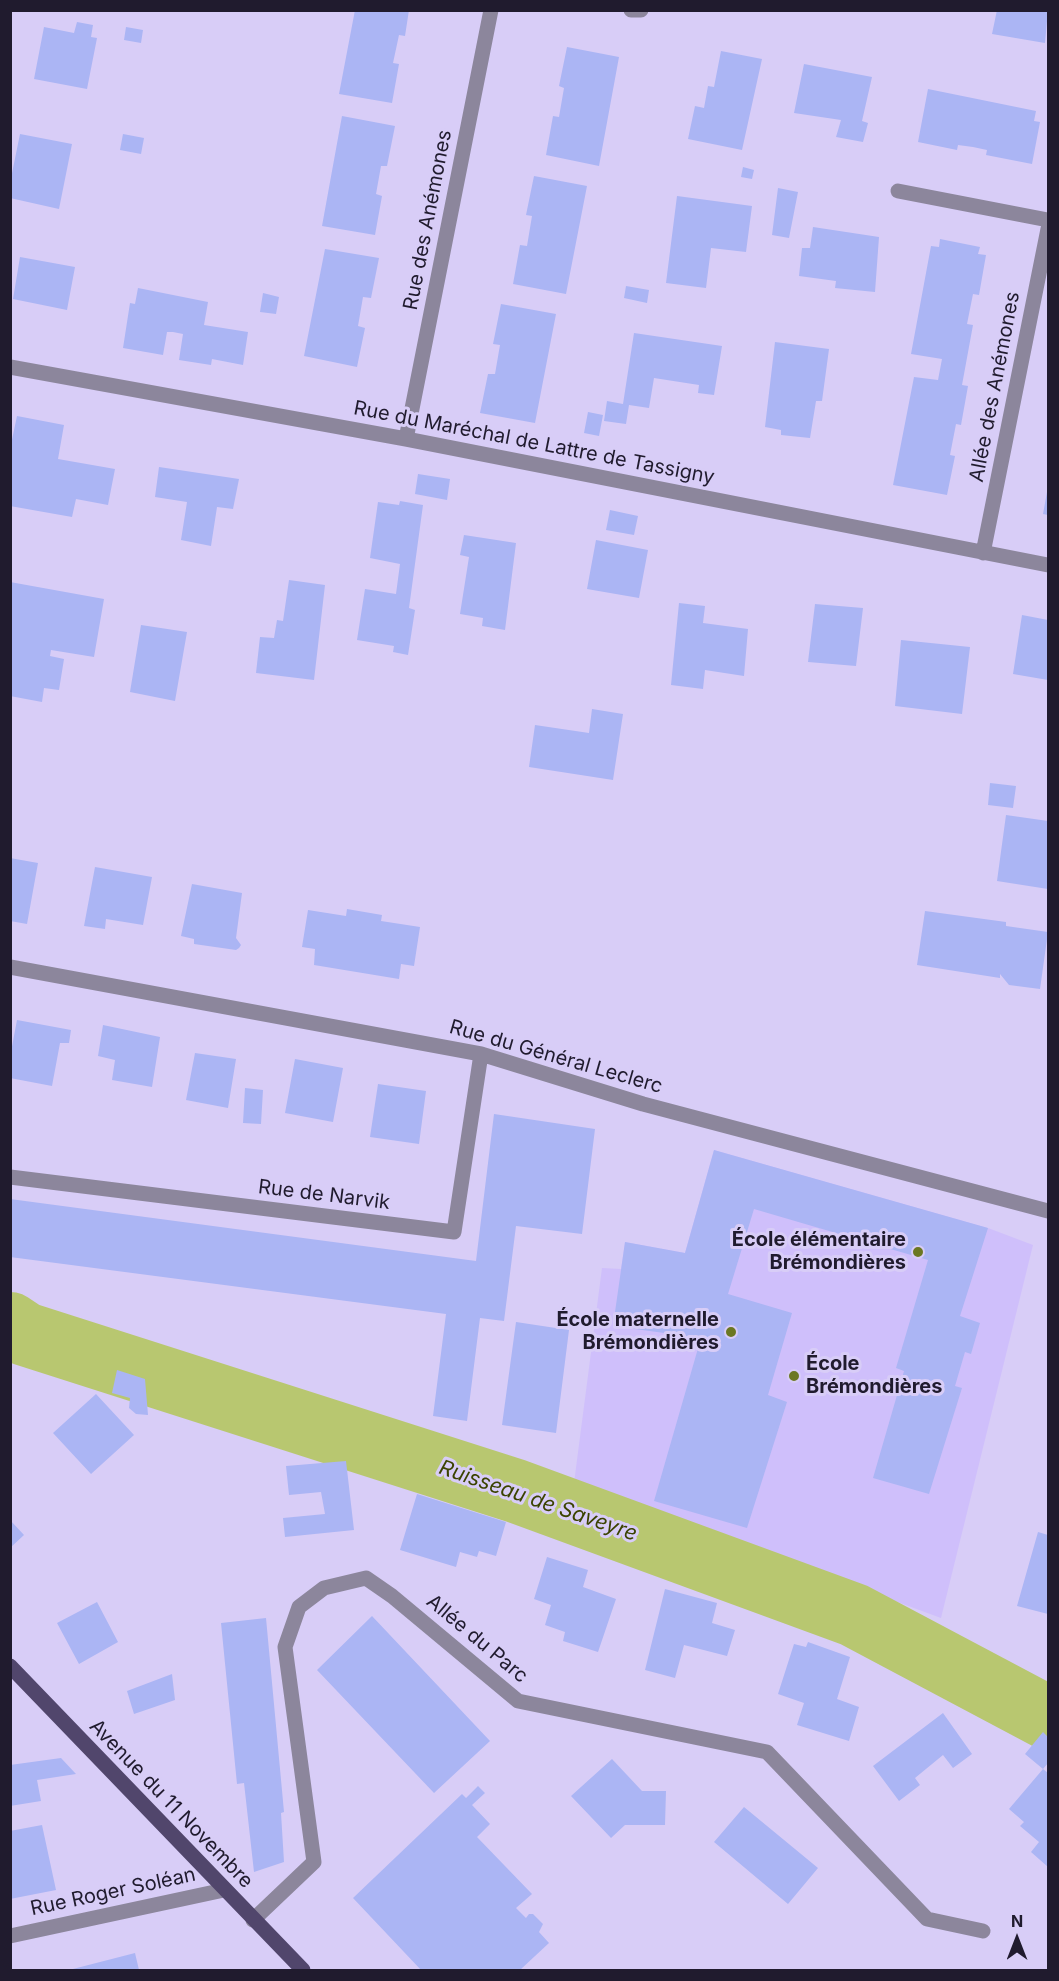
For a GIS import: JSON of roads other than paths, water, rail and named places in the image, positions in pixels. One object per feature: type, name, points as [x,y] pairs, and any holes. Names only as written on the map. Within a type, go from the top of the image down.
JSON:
[{"type":"main road","name":"Avenue du 11 Novembre","points":[[10,1665],[303,1971]]},
{"type":"street","name":"Rue des Anémones","points":[[406,439],[491,10]]},
{"type":"street","points":[[631,10],[641,10]]},
{"type":"street","points":[[898,191],[1048,220]]},
{"type":"street","name":"Allée des Anémones","points":[[983,553],[1048,229]]},
{"type":"street","name":"Rue du Maréchal de Lattre de Tassigny","points":[[10,367],[406,439],[1048,565]]},
{"type":"street","name":"Rue du Général Leclerc","points":[[10,967],[481,1054],[643,1104],[1048,1211]]},
{"type":"street","name":"Rue de Narvik","points":[[10,1177],[454,1232],[481,1054]]},
{"type":"street","name":"Allée du Parc","points":[[253,1920],[314,1862],[285,1647],[299,1607],[324,1588],[366,1578],[392,1596],[518,1701],[767,1752],[927,1919],[983,1931]]},
{"type":"street","name":"Rue Roger Soléan","points":[[10,1936],[224,1890]]},
{"type":"waterway","name":"Ruisseau de Saveyre","points":[[10,1324],[25,1334],[516,1491],[854,1615],[1048,1718]]},
{"type":"place","name":"École élémentaire Brémondières","points":[[918,1252]]},
{"type":"place","name":"École maternelle Brémondières","points":[[731,1332]]},
{"type":"place","name":"École Brémondières","points":[[794,1376]]}]
